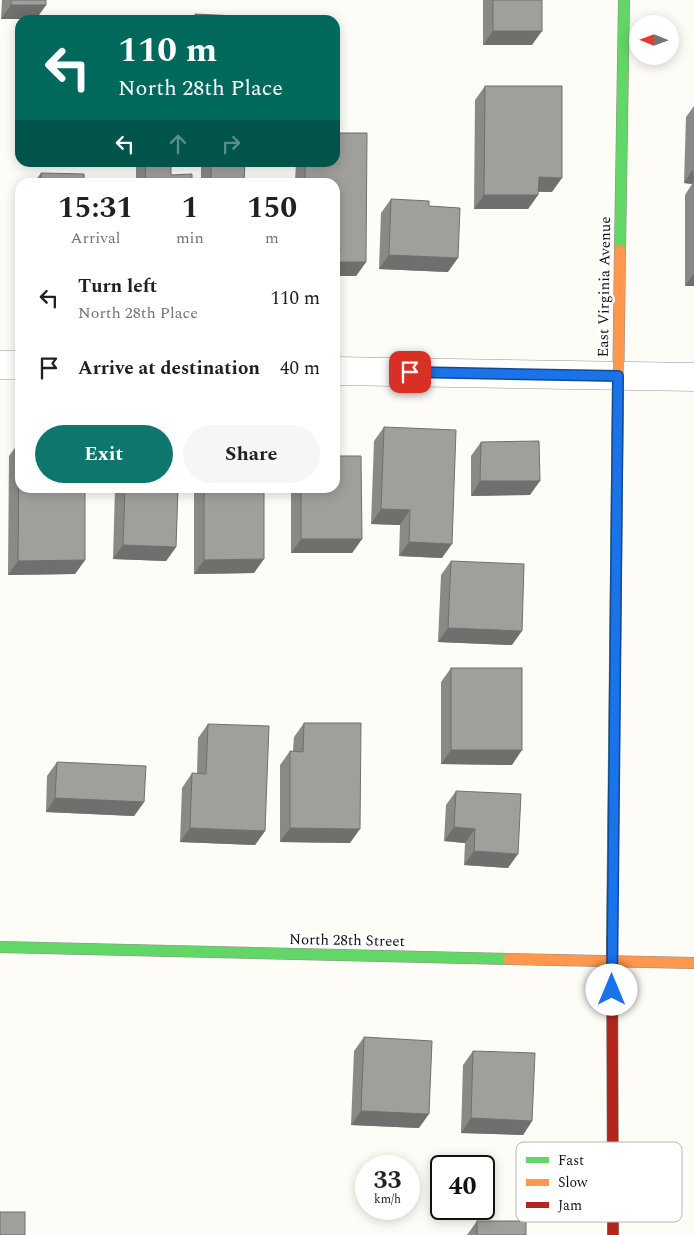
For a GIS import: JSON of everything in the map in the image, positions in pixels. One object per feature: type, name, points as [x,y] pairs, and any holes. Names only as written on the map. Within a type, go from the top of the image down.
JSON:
[{"type":"street","name":"East Virginia Avenue","points":[[613,1142],[612,961],[624,0]]},
{"type":"street","points":[[0,365],[15,365]]},
{"type":"street","points":[[340,371],[694,378]]},
{"type":"street","name":"North 28th Street","points":[[0,947],[694,963]]},
{"type":"street","name":"East Virginia Avenue","points":[[613,1222],[613,1235]]},
{"type":"building","points":[[11,0],[46,0],[46,5],[11,5]]},
{"type":"building","points":[[493,0],[542,0],[542,31],[493,31]]},
{"type":"building","points":[[485,86],[562,86],[562,178],[539,177],[538,195],[484,195]]},
{"type":"building","points":[[340,133],[367,133],[366,262],[340,262],[340,178],[305,178],[305,167],[340,167]]},
{"type":"building","points":[[146,167],[171,167],[171,175],[192,174],[192,178],[145,178]]},
{"type":"building","points":[[211,167],[245,167],[244,178],[211,178]]},
{"type":"building","points":[[41,173],[84,174],[84,178],[41,178]]},
{"type":"building","points":[[391,199],[429,201],[429,206],[460,208],[458,258],[389,255]]},
{"type":"building","points":[[384,427],[456,430],[452,544],[409,542],[410,510],[381,509]]},
{"type":"building","points":[[539,441],[540,481],[480,481],[481,442]]},
{"type":"building","points":[[340,456],[361,456],[362,539],[301,539],[301,493],[340,493]]},
{"type":"building","points":[[19,493],[85,493],[85,560],[18,561]]},
{"type":"building","points":[[125,493],[178,493],[176,547],[123,545]]},
{"type":"building","points":[[204,493],[264,493],[264,559],[204,560]]},
{"type":"building","points":[[451,561],[524,564],[522,631],[448,628]]},
{"type":"building","points":[[451,668],[522,668],[522,750],[451,750]]},
{"type":"building","points":[[304,723],[361,723],[360,829],[290,828],[290,751],[303,752]]},
{"type":"building","points":[[208,724],[269,726],[265,831],[190,828],[192,773],[206,774]]},
{"type":"building","points":[[57,762],[146,766],[144,802],[55,798]]},
{"type":"building","points":[[456,791],[521,794],[518,854],[474,851],[475,829],[454,827]]},
{"type":"building","points":[[364,1037],[432,1041],[429,1114],[361,1111]]},
{"type":"building","points":[[473,1051],[535,1053],[532,1121],[471,1118]]},
{"type":"building","points":[[0,1212],[25,1212],[25,1235],[0,1235]]},
{"type":"building","points":[[477,1221],[526,1222],[526,1235],[477,1235]]},
{"type":"traffic: fast","points":[[620,250],[624,0]]},
{"type":"traffic: fast","points":[[612,937],[617,475]]},
{"type":"traffic: fast","points":[[0,947],[509,959]]},
{"type":"traffic: slow","points":[[617,475],[620,250]]},
{"type":"traffic: slow","points":[[509,959],[694,963]]},
{"type":"traffic: jam","points":[[612,937],[613,1142]]},
{"type":"traffic: jam","points":[[613,1222],[613,1235]]},
{"type":"route","points":[[410,372],[618,376],[612,990]]}]
